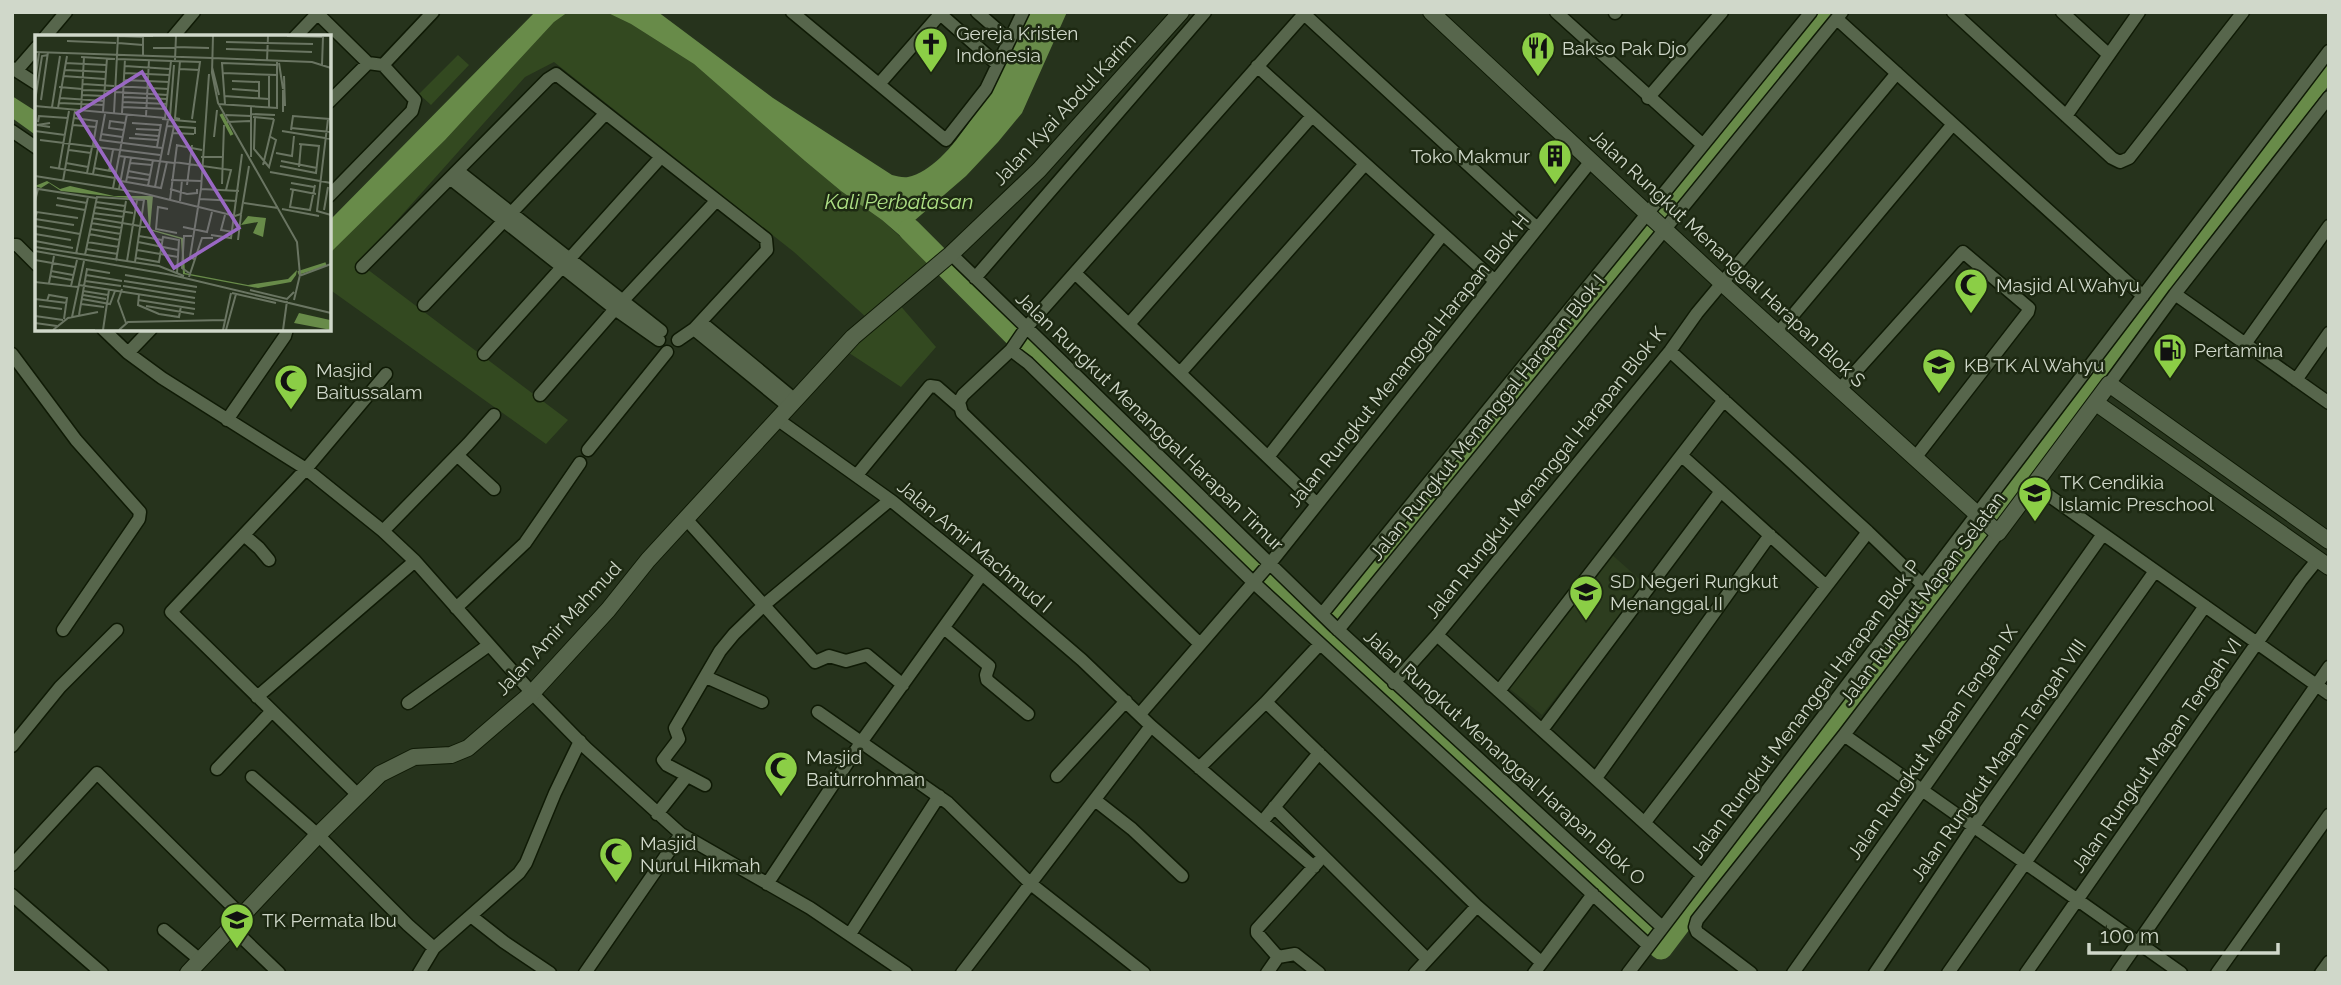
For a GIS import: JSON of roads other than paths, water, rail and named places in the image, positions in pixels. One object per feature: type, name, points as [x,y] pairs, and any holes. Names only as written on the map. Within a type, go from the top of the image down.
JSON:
[{"type":"street","points":[[47,35],[66,12]]},
{"type":"street","points":[[175,35],[194,12]]},
{"type":"street","points":[[383,65],[433,12]]},
{"type":"street","points":[[792,12],[946,141],[986,89],[1023,12]]},
{"type":"street","points":[[977,12],[1009,40]]},
{"type":"street","name":"Jalan Kyai Abdul Karim","points":[[943,261],[1047,162],[1181,12]]},
{"type":"street","points":[[975,278],[1205,12]]},
{"type":"street","points":[[1556,12],[1703,145]]},
{"type":"street","points":[[1648,98],[1722,12]]},
{"type":"street","points":[[1656,221],[1703,145],[1811,12]]},
{"type":"street","points":[[1953,12],[2112,158],[2120,162],[2129,158],[2243,12]]},
{"type":"street","points":[[2062,12],[2109,55]]},
{"type":"street","points":[[2066,116],[2139,12]]},
{"type":"street","points":[[297,35],[318,13],[368,63],[383,65],[414,97],[415,105],[331,194]]},
{"type":"street","points":[[880,83],[940,13],[997,64]]},
{"type":"street","points":[[961,410],[959,402],[963,395],[1012,348],[1303,13],[1538,228]]},
{"type":"street","name":"Jalan Rungkut Menanggal Harapan Blok S","points":[[1438,14],[1722,283],[1996,531]]},
{"type":"street","points":[[1330,622],[1656,221],[1840,16],[1897,73],[2143,296]]},
{"type":"street","points":[[35,49],[14,69],[35,83]]},
{"type":"street","name":"Jalan Rungkut Menanggal Harapan Blok P","points":[[1628,973],[2329,51]]},
{"type":"street","points":[[331,100],[368,63]]},
{"type":"street","points":[[1257,66],[1495,281]]},
{"type":"street","name":"Jalan Rungkut Menanggal Harapan Blok K","points":[[1394,683],[1437,635],[1670,351],[1722,283],[1897,73]]},
{"type":"street","points":[[362,267],[554,75],[561,75],[605,114],[766,240],[767,250],[697,325],[678,340],[676,349],[667,352],[588,450]]},
{"type":"street","name":"Jalan Rungkut Mapan Selatan","points":[[1751,973],[1697,932],[1697,920],[1844,735],[1996,531],[2096,403],[2175,294],[2329,97]]},
{"type":"street","points":[[424,305],[605,114]]},
{"type":"street","points":[[1129,324],[1312,116]]},
{"type":"street","points":[[1778,333],[1953,124]]},
{"type":"street","points":[[12,131],[35,147]]},
{"type":"street","points":[[484,354],[661,157]]},
{"type":"street","name":"Jalan Rungkut Menanggal Harapan Blok H","points":[[1140,714],[1268,566],[1591,161]]},
{"type":"street","points":[[1180,373],[1365,164]]},
{"type":"street","points":[[454,175],[662,337]]},
{"type":"street","points":[[540,395],[618,305],[716,201]]},
{"type":"street","name":"Jalan Rungkut Menanggal Harapan Blok I","points":[[1330,622],[1656,221]]},
{"type":"street","points":[[2245,344],[2329,226]]},
{"type":"street","points":[[1268,457],[1443,234]]},
{"type":"street","points":[[12,245],[17,245],[35,263]]},
{"type":"street","points":[[1840,390],[1963,252],[2029,308],[1915,458]]},
{"type":"street","name":"Jalan Rungkut Menanggal Harapan Timur","points":[[943,261],[975,278],[1024,331],[1268,566],[1330,622]]},
{"type":"street","name":"Jalan Amir Mahmud","points":[[188,973],[357,794],[386,769],[414,757],[451,755],[468,748],[532,693],[608,610],[648,560],[852,337],[943,261]]},
{"type":"street","points":[[1075,273],[1317,504]]},
{"type":"street","points":[[2175,294],[2329,403]]},
{"type":"street","name":"Jalan Amir Machmud I","points":[[697,325],[857,475],[982,574],[1262,822],[1318,862]]},
{"type":"street","points":[[105,331],[128,353],[193,399],[306,470],[383,531],[415,561],[532,693],[681,834],[850,934],[906,973]]},
{"type":"street","points":[[128,353],[149,331]]},
{"type":"street","points":[[227,420],[286,332]]},
{"type":"street","points":[[2295,380],[2329,333]]},
{"type":"street","points":[[662,337],[674,334],[678,340]]},
{"type":"street","points":[[662,337],[661,349],[667,352]]},
{"type":"street","points":[[1012,348],[1320,644],[1593,894],[1655,936]]},
{"type":"street","points":[[1670,351],[1924,586]]},
{"type":"street","points":[[12,354],[76,440],[140,512],[139,519],[63,630]]},
{"type":"street","points":[[357,794],[171,614],[173,608],[306,470],[386,374]]},
{"type":"street","points":[[2109,384],[2329,541]]},
{"type":"street","points":[[857,475],[930,386],[937,387],[1200,644]]},
{"type":"street","points":[[1499,691],[1724,400]]},
{"type":"street","points":[[2096,403],[2323,563]]},
{"type":"street","points":[[383,531],[494,415]]},
{"type":"street","points":[[457,456],[494,489]]},
{"type":"street","points":[[1682,456],[1826,586]]},
{"type":"street","points":[[456,608],[525,542],[580,463]]},
{"type":"street","points":[[2034,485],[2329,694]]},
{"type":"street","points":[[1542,730],[1721,491]]},
{"type":"street","points":[[705,785],[663,760],[679,739],[675,728],[720,651],[764,605],[890,500]]},
{"type":"street","points":[[687,520],[815,662],[829,656],[846,661],[867,654],[902,685]]},
{"type":"street","points":[[1645,822],[1868,532]]},
{"type":"street","name":"Jalan Rungkut Mapan Tengah IX","points":[[1793,973],[2102,534]]},
{"type":"street","points":[[244,535],[260,548],[269,561]]},
{"type":"street","points":[[1595,778],[1770,535]]},
{"type":"street","points":[[257,697],[415,561]]},
{"type":"street","name":"Jalan Rungkut Mapan Tengah VI","points":[[2026,973],[2257,643],[2323,563]]},
{"type":"street","name":"Jalan Rungkut Mapan Tengah VIII","points":[[1875,973],[1974,827],[2155,571]]},
{"type":"street","points":[[767,884],[862,741],[982,574]]},
{"type":"street","points":[[1948,973],[2205,606]]},
{"type":"street","name":"Jalan Rungkut Menanggal Harapan Blok O","points":[[1330,622],[1655,936]]},
{"type":"street","points":[[944,628],[989,666],[987,680],[1028,714]]},
{"type":"street","points":[[12,746],[60,687],[117,630]]},
{"type":"street","points":[[1437,635],[1702,874]]},
{"type":"street","points":[[1199,768],[1320,644]]},
{"type":"street","points":[[408,703],[489,645]]},
{"type":"street","points":[[2117,973],[2329,667]]},
{"type":"street","points":[[706,677],[762,702]]},
{"type":"street","points":[[1057,776],[1126,701]]},
{"type":"street","points":[[1266,702],[1538,967],[1593,894]]},
{"type":"street","points":[[217,769],[272,711]]},
{"type":"street","points":[[818,712],[939,796],[1031,884],[1144,973]]},
{"type":"street","points":[[962,973],[1151,726]]},
{"type":"street","points":[[1844,735],[2181,973]]},
{"type":"street","points":[[419,973],[434,948],[519,873],[526,863],[555,793],[583,744]]},
{"type":"street","points":[[1262,822],[1319,753]]},
{"type":"street","points":[[12,865],[97,773],[235,921],[279,973]]},
{"type":"street","points":[[657,814],[687,776]]},
{"type":"street","points":[[252,777],[318,835],[434,948]]},
{"type":"street","points":[[850,934],[939,796]]},
{"type":"street","points":[[1095,800],[1132,829],[1182,876]]},
{"type":"street","points":[[1274,807],[1318,862],[1426,958]]},
{"type":"street","points":[[2217,973],[2329,815]]},
{"type":"street","points":[[585,973],[681,834]]},
{"type":"street","points":[[1278,957],[1257,933],[1257,929],[1318,862]]},
{"type":"street","points":[[12,895],[102,973]]},
{"type":"street","points":[[1415,973],[1477,905]]},
{"type":"street","points":[[471,916],[550,973]]},
{"type":"street","points":[[163,930],[199,959]]},
{"type":"street","points":[[1278,957],[1295,954],[1319,973]]},
{"type":"street","points":[[1267,973],[1278,957]]},
{"type":"street","points":[[2321,973],[2329,962]]},
{"type":"water","points":[[535,12],[568,12],[554,22],[445,140],[331,252],[331,219]]},
{"type":"water","name":"Kali Perbatasan","points":[[606,12],[658,12],[773,98],[892,175],[908,177],[927,169],[963,131],[994,80],[1028,12],[1067,12],[1022,113],[966,176],[907,227],[932,252],[926,258],[882,220],[805,161],[694,64],[631,24]]},
{"type":"water","points":[[12,96],[35,111],[35,135],[12,118]]},
{"type":"waterway","points":[[1322,631],[1825,12]]},
{"type":"waterway","points":[[910,230],[1160,481],[1661,948],[2329,66]]},
{"type":"place","name":"Gereja Kristen Indonesia","points":[[931,74]]},
{"type":"place","name":"Bakso Pak Djo","points":[[1538,78]]},
{"type":"place","name":"Toko Makmur","points":[[1555,186]]},
{"type":"place","name":"Masjid Al Wahyu","points":[[1971,315]]},
{"type":"place","name":"Pertamina","points":[[2170,380]]},
{"type":"place","name":"KB TK Al Wahyu","points":[[1939,395]]},
{"type":"place","name":"Masjid Baitussalam","points":[[291,411]]},
{"type":"place","name":"TK Cendikia Islamic Preschool","points":[[2035,523]]},
{"type":"place","name":"SD Negeri Rungkut Menanggal II","points":[[1586,622]]},
{"type":"place","name":"Masjid Baiturrohman","points":[[781,798]]},
{"type":"place","name":"Masjid Nurul Hikmah","points":[[616,884]]},
{"type":"place","name":"TK Permata Ibu","points":[[237,950]]}]
